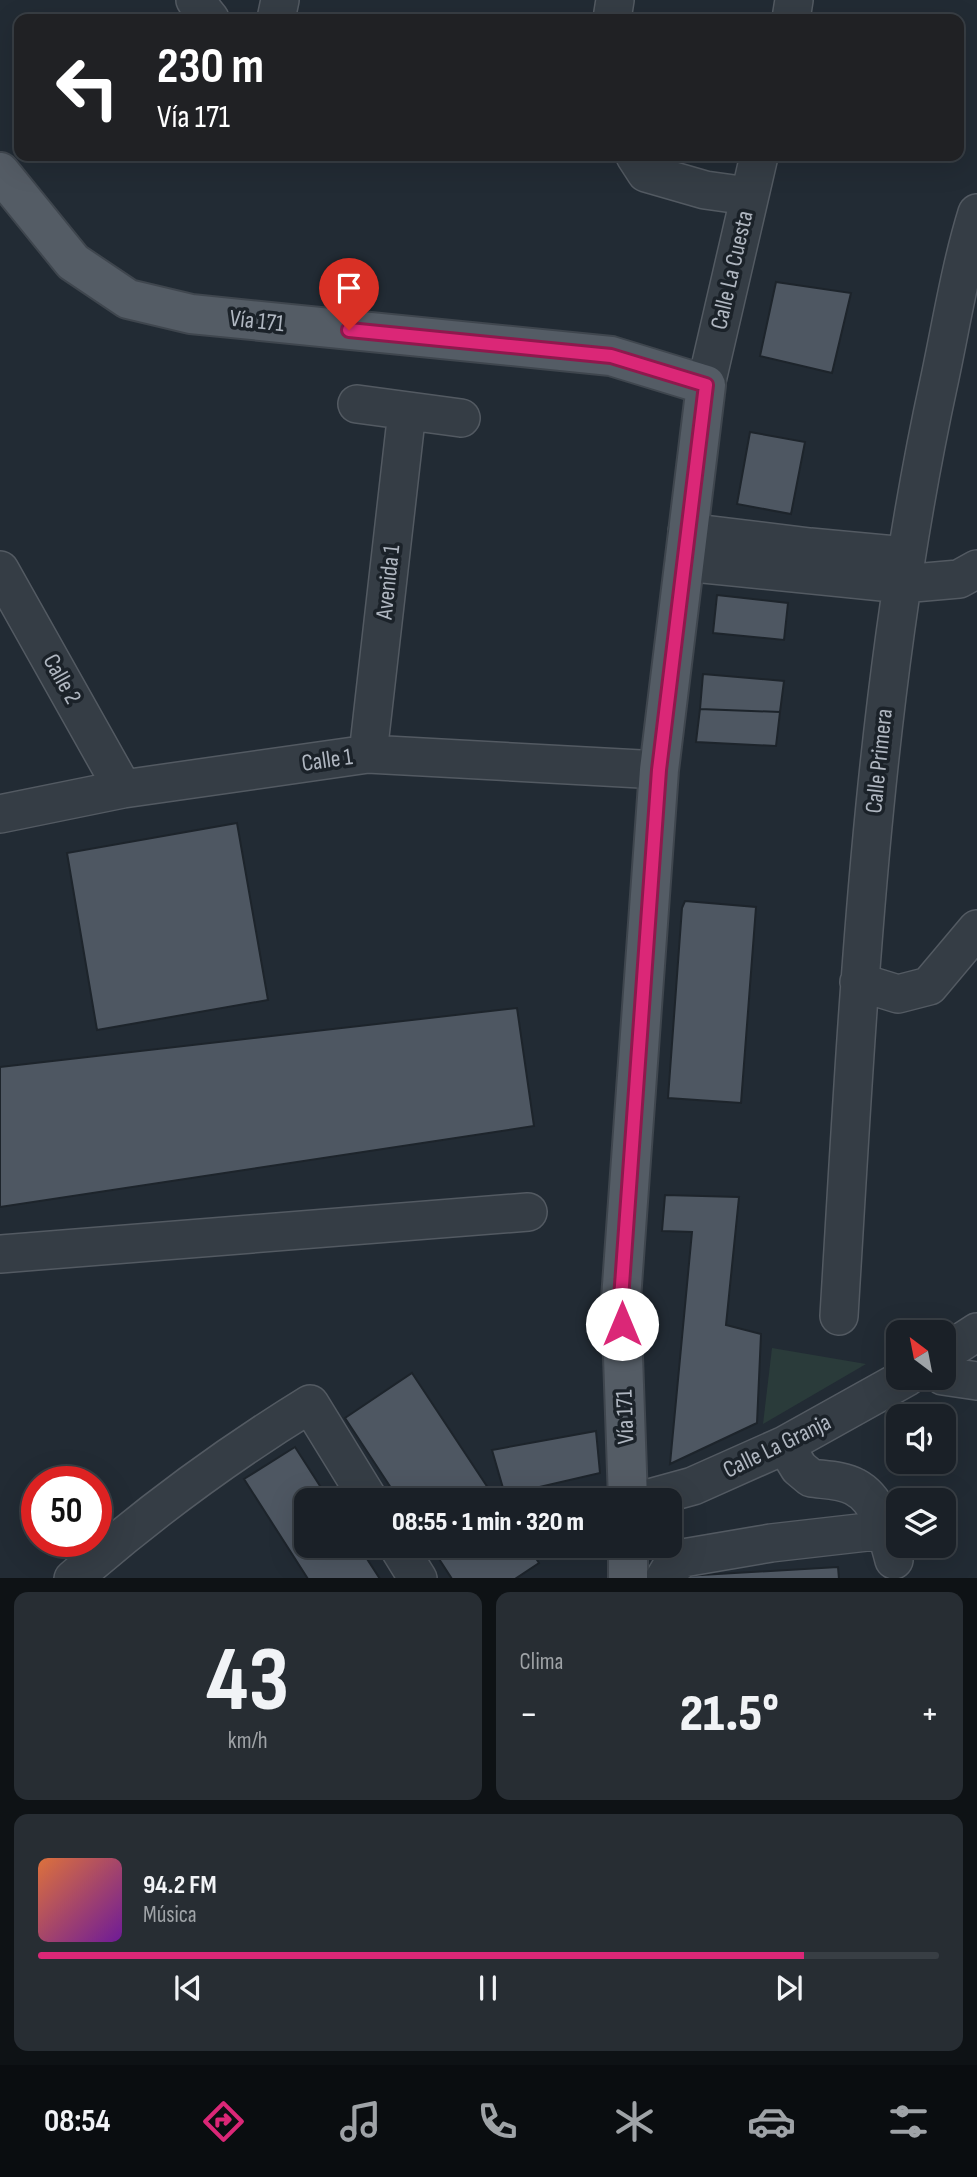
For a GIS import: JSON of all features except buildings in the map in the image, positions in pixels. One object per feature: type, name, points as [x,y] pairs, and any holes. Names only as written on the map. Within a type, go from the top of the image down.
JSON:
[{"type":"main road","name":"Vía 171","points":[[0,172],[73,262],[128,299],[191,314],[611,356],[706,385],[659,770],[621,1299],[628,1488]]},
{"type":"main road","points":[[628,1558],[628,1578]]},
{"type":"street","points":[[195,0],[206,14]]},
{"type":"street","points":[[638,161],[646,173],[705,190],[748,196]]},
{"type":"street","name":"Calle La Cuesta","points":[[706,385],[758,161]]},
{"type":"street","name":"Calle Primera","points":[[839,1316],[859,982],[885,699],[921,464],[977,213]]},
{"type":"street","points":[[357,404],[461,418]]},
{"type":"street","name":"Avenida 1","points":[[368,754],[407,411]]},
{"type":"street","points":[[686,547],[810,547],[904,570],[959,579],[977,569]]},
{"type":"street","name":"Calle 2","points":[[0,570],[123,789]]},
{"type":"street","name":"Calle 1","points":[[0,814],[123,789],[368,754],[659,770]]},
{"type":"street","points":[[859,982],[898,994],[929,986],[977,929]]},
{"type":"street","points":[[0,1254],[528,1212]]},
{"type":"street","points":[[956,1346],[977,1332]]},
{"type":"street","points":[[956,1378],[977,1381]]},
{"type":"street","name":"Calle La Granja","points":[[682,1489],[785,1446],[886,1389]]},
{"type":"street","points":[[73,1578],[212,1468],[310,1404],[362,1488]]},
{"type":"street","points":[[664,1578],[683,1558],[771,1543],[890,1545],[874,1507],[861,1491],[854,1486],[811,1478],[799,1468],[785,1446]]},
{"type":"street","points":[[405,1558],[418,1578]]},
{"type":"shaded area","points":[[772,1348],[866,1364],[763,1424]]},
{"type":"route","points":[[349,330],[611,356],[706,385],[659,770],[621,1299],[622,1324]]}]
